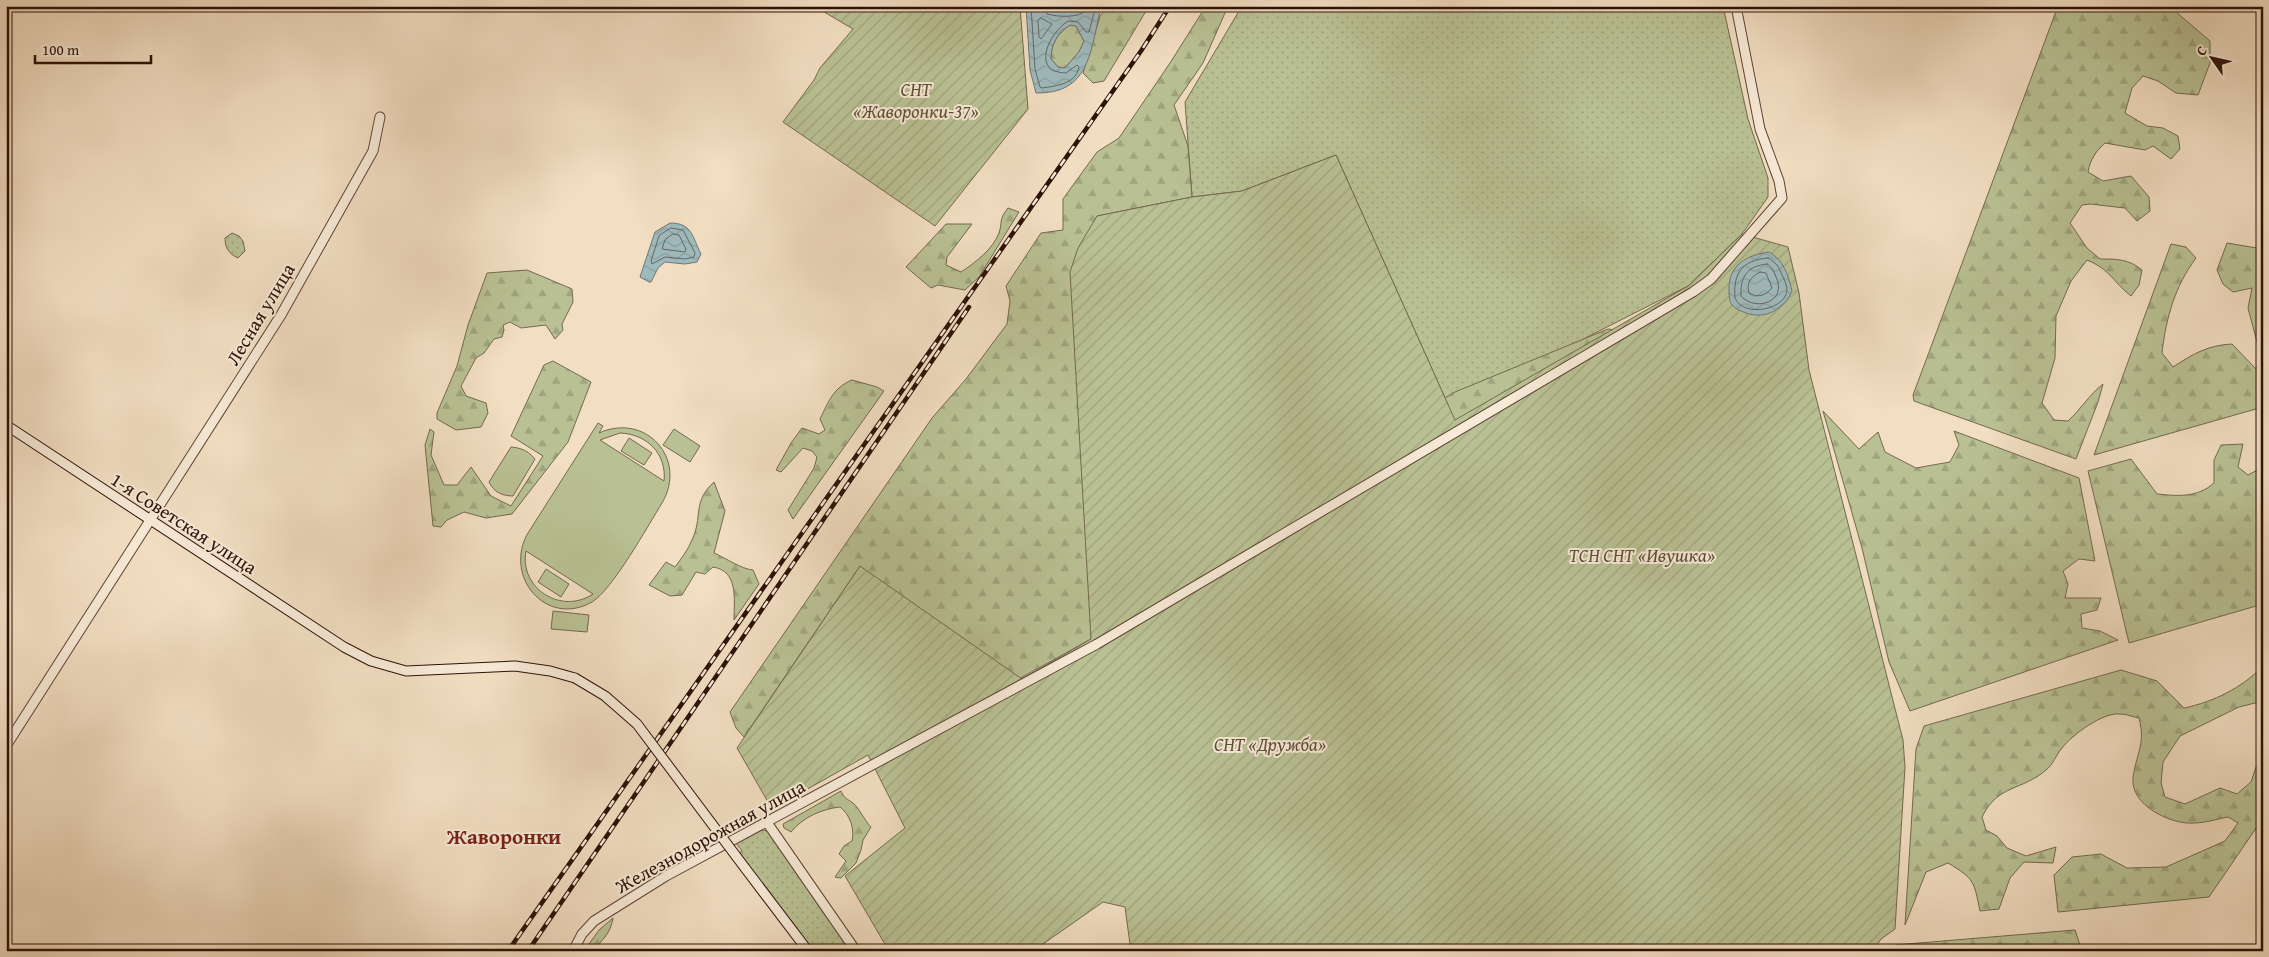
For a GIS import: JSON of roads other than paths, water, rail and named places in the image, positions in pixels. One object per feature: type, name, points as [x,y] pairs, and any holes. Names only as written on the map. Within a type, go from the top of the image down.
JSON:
[{"type":"street","name":"Железнодорожная улица","points":[[573,951],[582,934],[594,921],[666,876],[1097,644],[1526,394],[1703,286],[1782,198],[1779,181],[1760,129],[1736,6]]},
{"type":"street","name":"Лесная улица","points":[[6,746],[281,315],[373,151],[380,117]]},
{"type":"street","name":"1-я Советская улица","points":[[6,425],[344,647],[371,661],[406,671],[515,666],[550,670],[575,678],[605,696],[637,724],[808,951]]},
{"type":"street","points":[[766,821],[856,951]]},
{"type":"water","points":[[1026,6],[1047,6],[1049,10],[1079,10],[1084,6],[1096,6],[1100,12],[1093,42],[1084,68],[1077,79],[1067,87],[1036,93],[1030,70]],"holes":[[[1070,25],[1076,26],[1084,41],[1079,52],[1065,68],[1058,67],[1051,59],[1052,48],[1058,35],[1065,28]]]},
{"type":"water","points":[[670,223],[683,225],[687,228],[701,254],[697,262],[685,264],[665,262],[658,268],[651,282],[649,282],[640,277],[655,232]]},
{"type":"water","points":[[1769,252],[1778,259],[1787,274],[1792,291],[1789,297],[1779,308],[1767,314],[1753,315],[1736,309],[1729,298],[1730,281],[1735,268],[1746,259]]},
{"type":"railway","points":[[508,951],[1141,51],[1170,6]]},
{"type":"railway","points":[[528,951],[969,307]]},
{"type":"district","name":"Жаворонки","points":[[504,836]]},
{"type":"park label","name":"СНТ «Жаворонки-37»","points":[[916,100]]},
{"type":"park label","name":"ТСН СНТ «Ивушка»","points":[[1642,555]]},
{"type":"park label","name":"СНТ «Дружба»","points":[[1270,744]]}]
